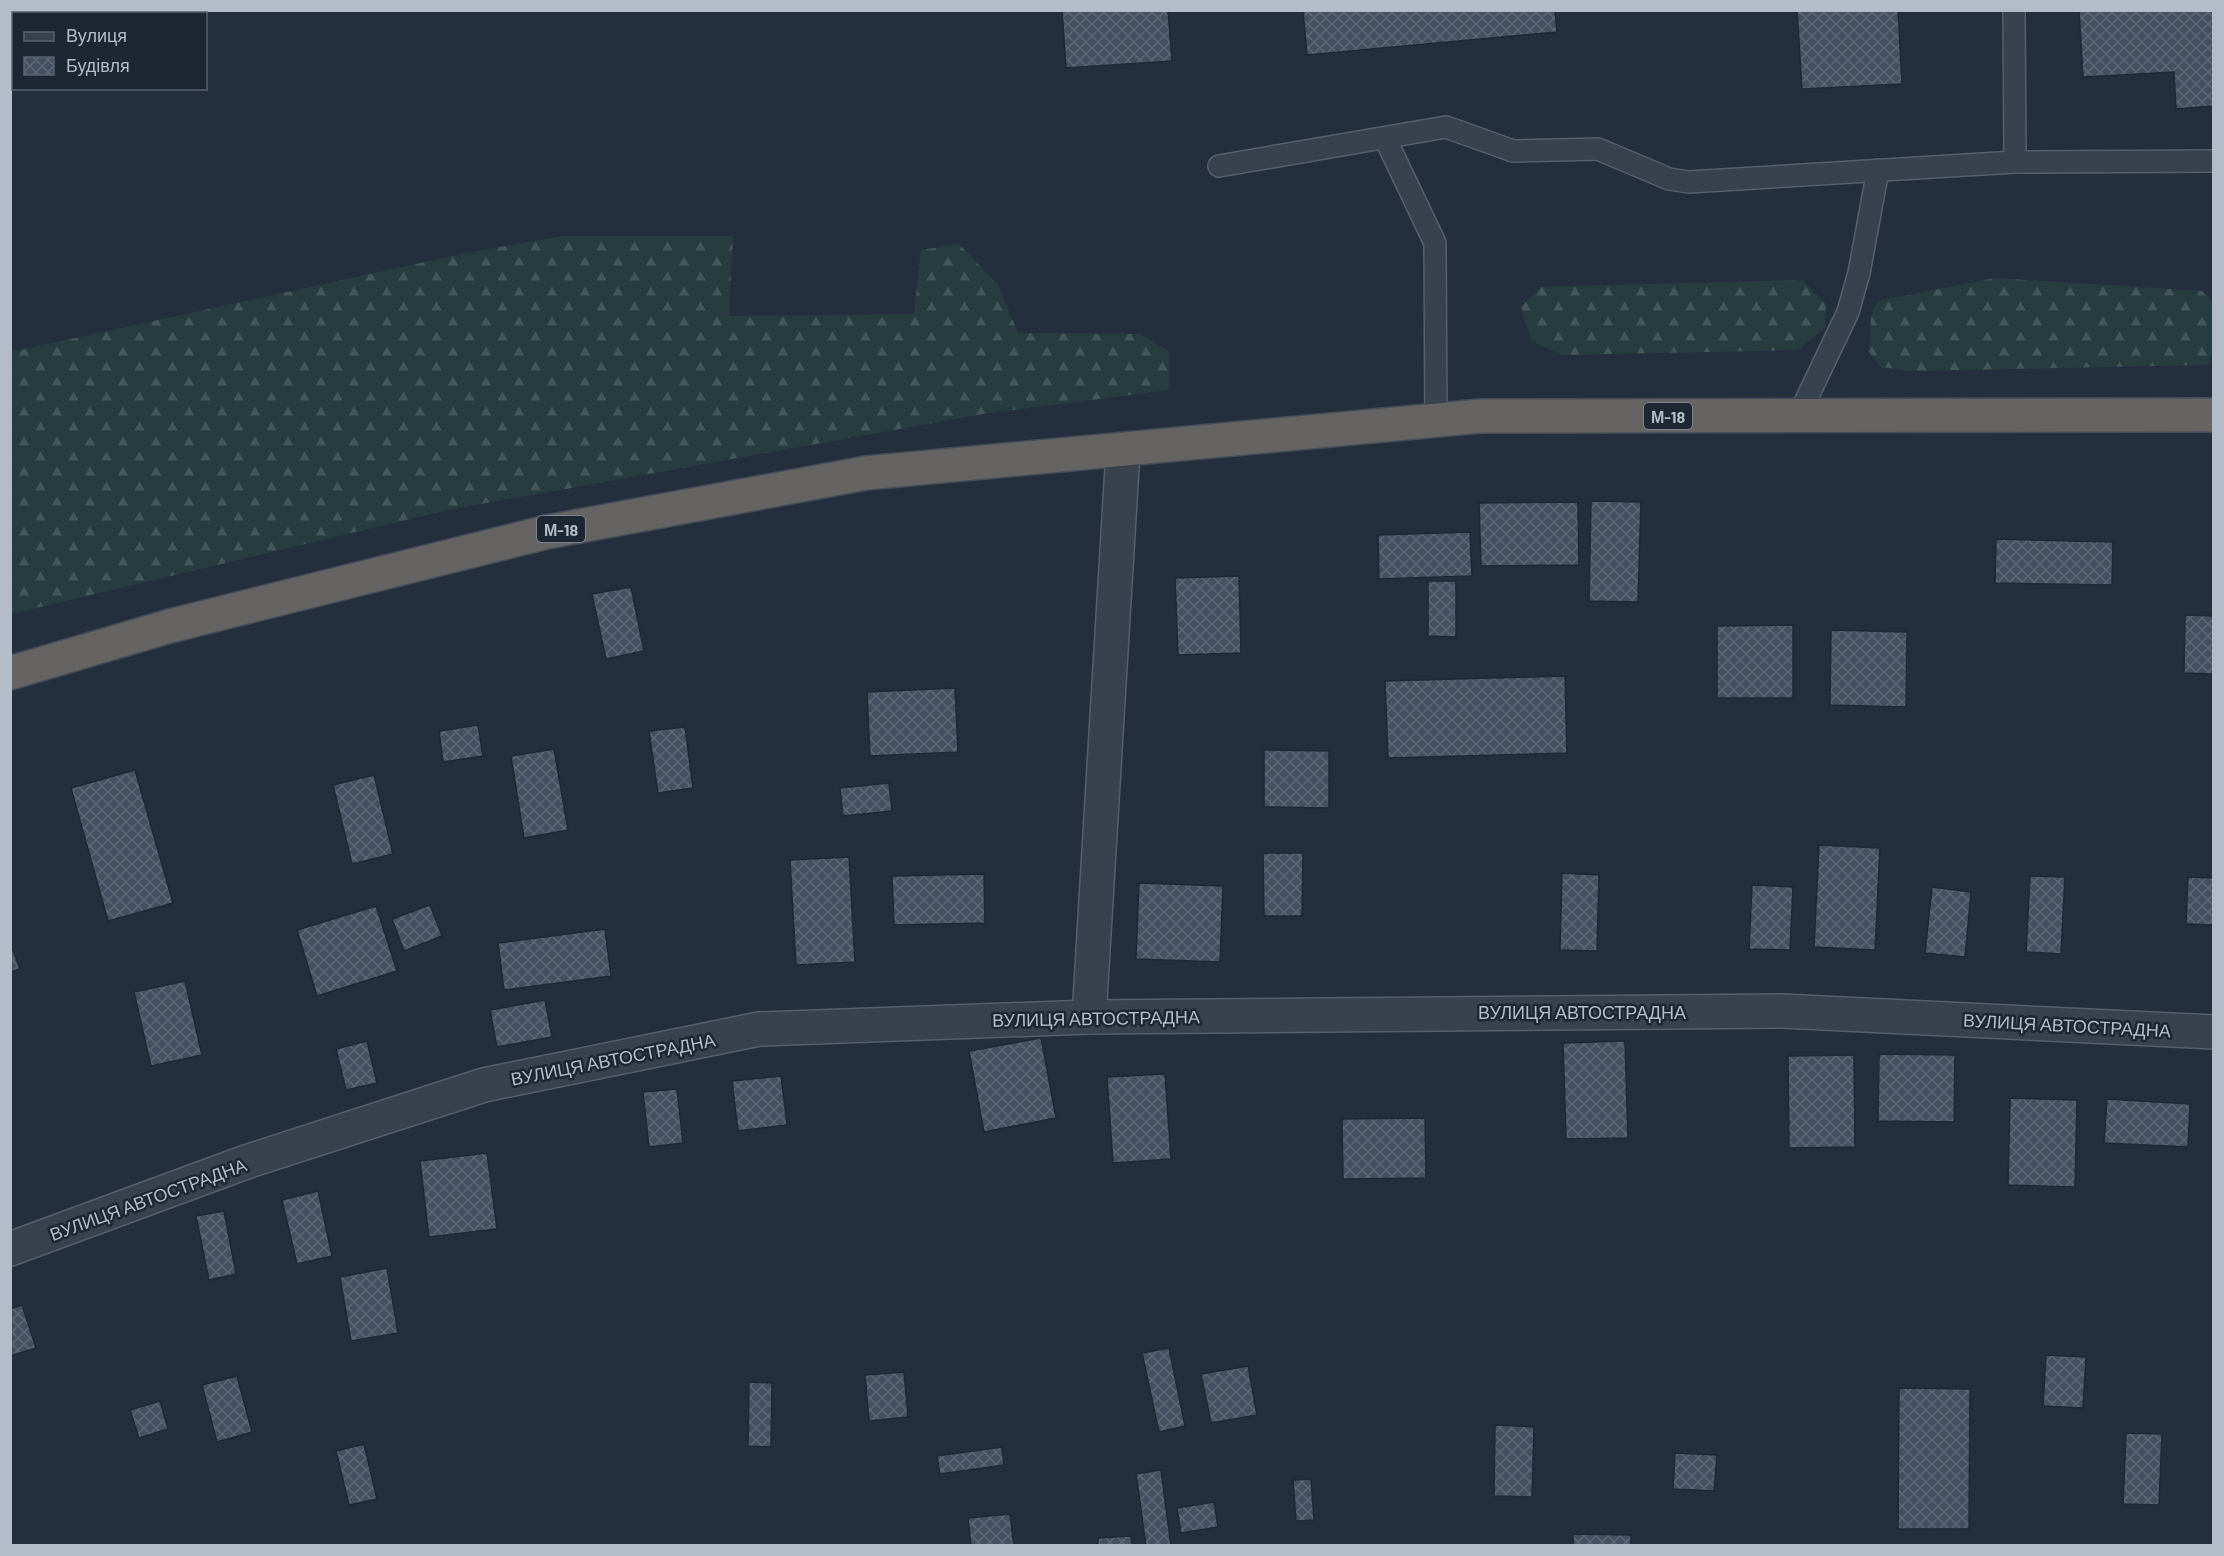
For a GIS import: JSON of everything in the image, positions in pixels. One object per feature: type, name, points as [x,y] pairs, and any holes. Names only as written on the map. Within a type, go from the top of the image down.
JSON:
[{"type":"highway","name":"М-18","points":[[10,673],[170,626],[547,532],[866,473],[1481,416],[2214,415]]},
{"type":"street","points":[[1089,1017],[1123,450]]},
{"type":"street","name":"ВУЛИЦЯ АВТОСТРАДНА","points":[[10,1249],[246,1162],[484,1085],[759,1029],[1089,1017],[1782,1011],[2214,1032]]},
{"type":"lane","points":[[2014,10],[2015,162]]},
{"type":"lane","points":[[1218,166],[1446,127],[1513,151],[1598,149],[1669,179],[1689,182],[2015,162],[2214,161]]},
{"type":"lane","points":[[1385,138],[1436,243],[1437,420]]},
{"type":"lane","points":[[1798,417],[1848,312],[1859,273],[1878,170]]},
{"type":"green space","points":[[563,236],[733,236],[729,316],[914,314],[921,250],[959,244],[998,285],[1018,333],[1140,334],[1169,351],[1169,390],[983,414],[448,510],[11,614],[11,352],[466,253]]},
{"type":"green space","points":[[1995,278],[2202,291],[2213,303],[2213,353],[2207,365],[1909,371],[1881,367],[1869,352],[1871,316],[1878,301]]},
{"type":"green space","points":[[1802,280],[1826,304],[1825,328],[1798,350],[1562,355],[1531,341],[1521,307],[1541,287]]},
{"type":"building","points":[[1062,10],[1168,10],[1172,61],[1066,68]]},
{"type":"building","points":[[1303,10],[1555,10],[1557,32],[1307,55]]},
{"type":"building","points":[[1797,10],[1898,10],[1902,84],[1802,89]]},
{"type":"building","points":[[2079,10],[2214,10],[2214,106],[2176,109],[2174,72],[2083,77]]},
{"type":"building","points":[[1591,501],[1641,502],[1638,602],[1589,601]]},
{"type":"building","points":[[1578,502],[1579,565],[1481,566],[1479,503]]},
{"type":"building","points":[[1470,532],[1472,576],[1379,579],[1378,535]]},
{"type":"building","points":[[1996,539],[2113,542],[2112,585],[1995,583]]},
{"type":"building","points":[[1239,576],[1241,653],[1178,655],[1175,578]]},
{"type":"building","points":[[1428,581],[1456,581],[1456,637],[1428,636]]},
{"type":"building","points":[[631,587],[644,651],[606,659],[592,594]]},
{"type":"building","points":[[2185,615],[2214,616],[2214,674],[2184,673]]},
{"type":"building","points":[[1793,625],[1793,698],[1717,698],[1717,626]]},
{"type":"building","points":[[1831,630],[1907,632],[1906,707],[1830,705]]},
{"type":"building","points":[[1565,676],[1567,753],[1388,758],[1385,681]]},
{"type":"building","points":[[955,688],[958,752],[870,756],[867,692]]},
{"type":"building","points":[[478,725],[483,756],[443,762],[439,731]]},
{"type":"building","points":[[685,727],[693,788],[658,793],[649,731]]},
{"type":"building","points":[[554,749],[568,830],[524,838],[511,756]]},
{"type":"building","points":[[1264,750],[1329,751],[1329,808],[1264,807]]},
{"type":"building","points":[[135,770],[173,903],[108,921],[71,788]]},
{"type":"building","points":[[374,775],[393,854],[352,864],[333,785]]},
{"type":"building","points":[[889,783],[892,811],[843,816],[840,788]]},
{"type":"building","points":[[1819,845],[1880,848],[1875,950],[1814,947]]},
{"type":"building","points":[[1263,853],[1303,853],[1302,916],[1264,916]]},
{"type":"building","points":[[849,857],[855,962],[796,965],[790,860]]},
{"type":"building","points":[[1562,873],[1599,875],[1597,951],[1560,950]]},
{"type":"building","points":[[984,874],[985,923],[894,925],[892,876]]},
{"type":"building","points":[[2030,876],[2065,877],[2061,954],[2026,952]]},
{"type":"building","points":[[2188,877],[2214,878],[2214,925],[2186,924]]},
{"type":"building","points":[[1139,883],[1223,886],[1220,962],[1136,959]]},
{"type":"building","points":[[1752,885],[1793,887],[1790,950],[1749,949]]},
{"type":"building","points":[[1932,887],[1971,892],[1965,957],[1925,953]]},
{"type":"building","points":[[430,905],[442,936],[404,951],[392,919]]},
{"type":"building","points":[[376,906],[397,971],[317,996],[297,930]]},
{"type":"building","points":[[605,929],[611,976],[504,990],[498,943]]},
{"type":"building","points":[[10,942],[20,969],[10,972]]},
{"type":"building","points":[[185,981],[202,1055],[151,1066],[134,992]]},
{"type":"building","points":[[545,1000],[552,1037],[497,1047],[490,1010]]},
{"type":"building","points":[[1041,1038],[1056,1118],[984,1132],[969,1051]]},
{"type":"building","points":[[367,1041],[377,1083],[346,1090],[336,1049]]},
{"type":"building","points":[[1625,1041],[1628,1138],[1566,1139],[1563,1043]]},
{"type":"building","points":[[1879,1054],[1955,1055],[1954,1122],[1878,1121]]},
{"type":"building","points":[[1854,1055],[1855,1147],[1789,1148],[1788,1056]]},
{"type":"building","points":[[1165,1074],[1171,1159],[1113,1163],[1107,1077]]},
{"type":"building","points":[[781,1076],[787,1125],[738,1131],[732,1081]]},
{"type":"building","points":[[677,1089],[683,1143],[649,1147],[643,1092]]},
{"type":"building","points":[[2010,1098],[2077,1100],[2075,1187],[2008,1185]]},
{"type":"building","points":[[2107,1099],[2190,1104],[2188,1147],[2104,1143]]},
{"type":"building","points":[[1425,1118],[1426,1178],[1343,1179],[1342,1119]]},
{"type":"building","points":[[487,1153],[497,1229],[429,1237],[420,1161]]},
{"type":"building","points":[[318,1191],[332,1256],[297,1264],[282,1200]]},
{"type":"building","points":[[224,1211],[236,1274],[209,1280],[196,1216]]},
{"type":"building","points":[[387,1268],[398,1333],[351,1341],[340,1277]]},
{"type":"building","points":[[22,1305],[36,1348],[10,1356],[10,1309]]},
{"type":"building","points":[[1169,1348],[1185,1426],[1159,1432],[1142,1353]]},
{"type":"building","points":[[2046,1355],[2086,1357],[2083,1408],[2043,1406]]},
{"type":"building","points":[[1248,1366],[1257,1415],[1211,1423],[1201,1374]]},
{"type":"building","points":[[904,1372],[908,1417],[869,1421],[865,1375]]},
{"type":"building","points":[[237,1376],[252,1432],[217,1442],[202,1385]]},
{"type":"building","points":[[749,1382],[772,1383],[771,1447],[748,1446]]},
{"type":"building","points":[[1899,1388],[1970,1389],[1969,1529],[1898,1529]]},
{"type":"building","points":[[160,1401],[168,1429],[139,1438],[130,1410]]},
{"type":"building","points":[[1495,1425],[1534,1427],[1532,1497],[1494,1496]]},
{"type":"building","points":[[2126,1433],[2162,1434],[2159,1505],[2123,1504]]},
{"type":"building","points":[[364,1444],[377,1499],[349,1505],[336,1451]]},
{"type":"building","points":[[1002,1447],[1004,1465],[940,1474],[937,1456]]},
{"type":"building","points":[[1675,1453],[1717,1455],[1714,1491],[1673,1489]]},
{"type":"building","points":[[1161,1470],[1171,1546],[1146,1546],[1136,1474]]},
{"type":"building","points":[[1311,1479],[1314,1520],[1296,1521],[1293,1480]]},
{"type":"building","points":[[1214,1502],[1218,1527],[1181,1533],[1177,1508]]},
{"type":"building","points":[[1010,1514],[1014,1546],[971,1546],[968,1518]]},
{"type":"building","points":[[1573,1534],[1631,1535],[1631,1546],[1573,1546]]},
{"type":"building","points":[[1131,1536],[1132,1546],[1098,1546],[1098,1538]]}]
